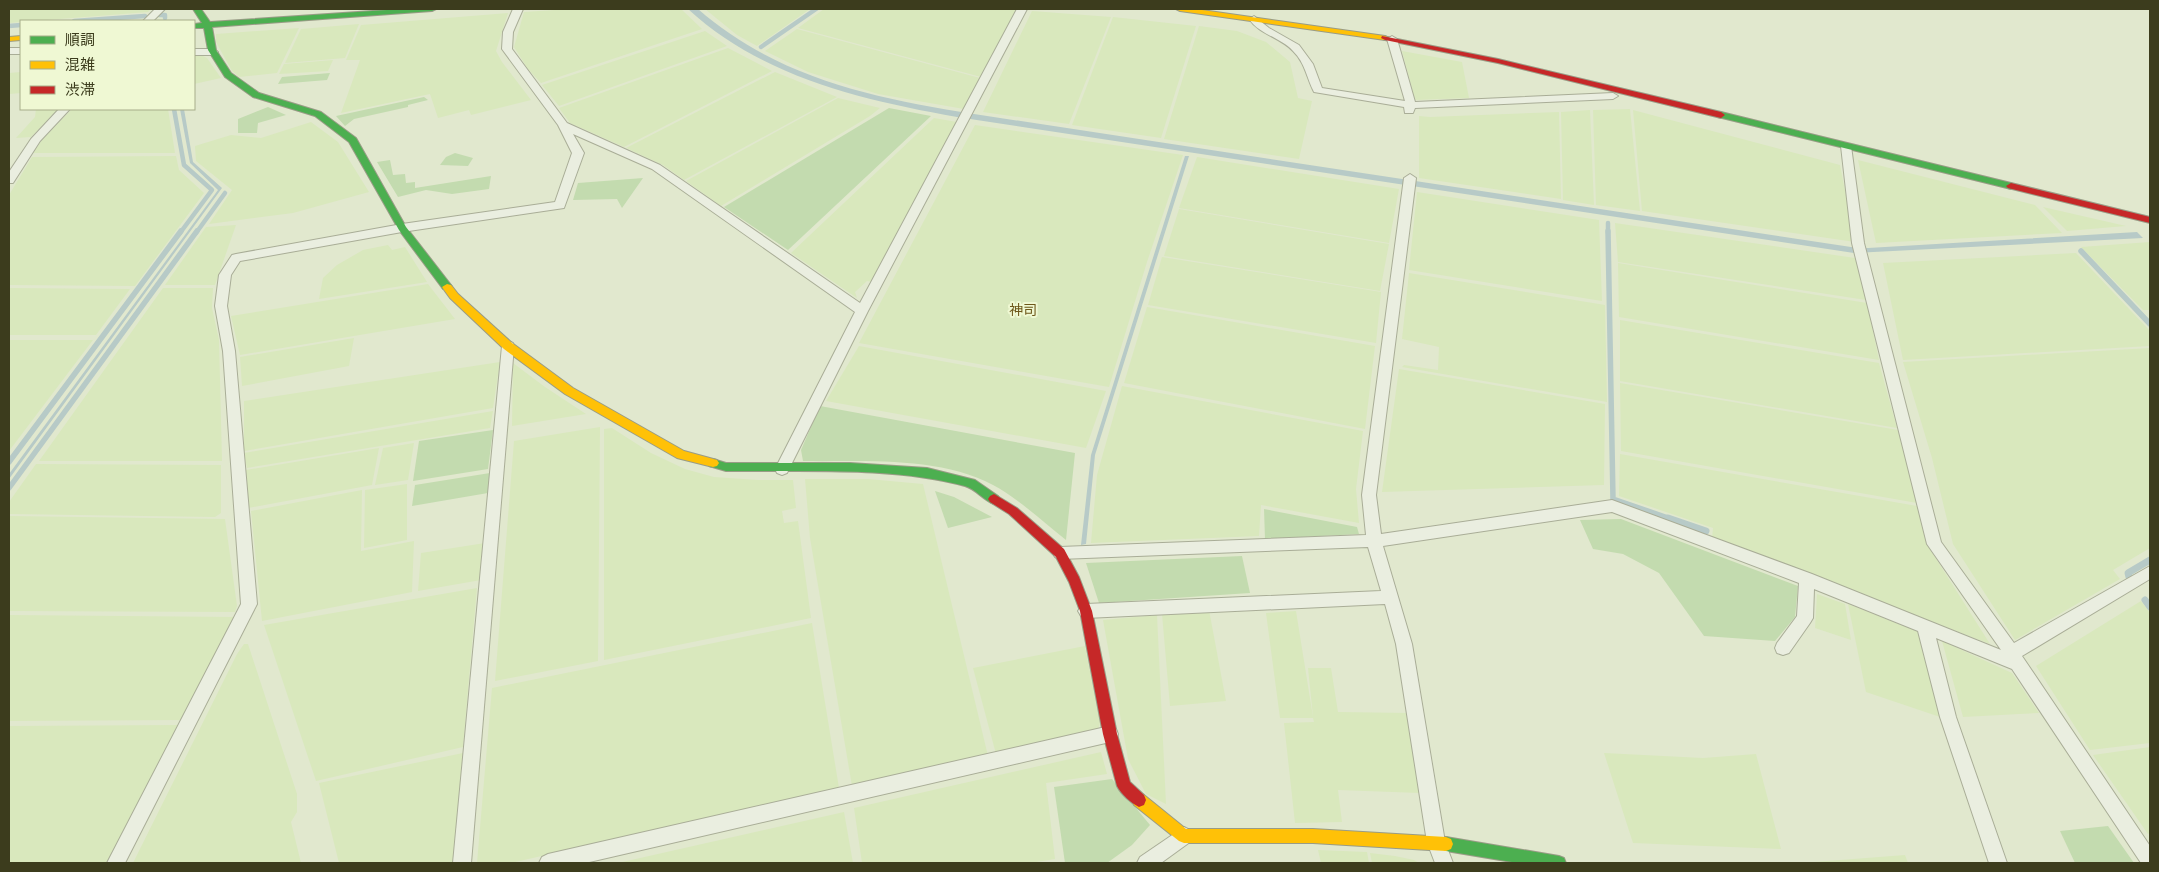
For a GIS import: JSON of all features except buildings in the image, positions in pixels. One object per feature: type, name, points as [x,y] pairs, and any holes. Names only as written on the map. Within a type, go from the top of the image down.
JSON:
[{"type":"street","points":[[149,20],[160,9]]},
{"type":"street","points":[[197,9],[206,24],[213,52],[228,76],[256,95],[318,114],[353,140],[402,228],[454,296],[508,346],[569,392],[681,455],[726,467],[782,469],[850,468],[927,474],[971,484],[1012,511],[1060,553],[1075,581],[1086,611],[1110,734],[1124,786],[1154,814],[1184,836]]},
{"type":"street","points":[[195,26],[432,9]]},
{"type":"street","points":[[116,863],[250,604],[229,351],[221,306],[225,275],[236,258],[402,228],[560,205],[578,153],[563,125],[507,49],[508,32],[518,9]]},
{"type":"street","points":[[782,469],[862,311],[1022,9]]},
{"type":"street","points":[[1180,9],[1392,39],[1556,74],[2150,220]]},
{"type":"street","points":[[1254,19],[1258,26],[1292,43],[1306,59],[1318,90],[1410,108],[1613,96]]},
{"type":"street","points":[[1392,39],[1410,108]]},
{"type":"street","points":[[195,52],[213,52]]},
{"type":"street","points":[[9,180],[36,139],[64,110]]},
{"type":"street","points":[[563,125],[656,167],[862,311]]},
{"type":"street","points":[[1846,146],[1860,250],[1934,544],[2015,659],[2150,861]]},
{"type":"street","points":[[1410,183],[1369,494],[1374,541],[1404,644],[1436,842],[1444,863]]},
{"type":"street","points":[[462,863],[508,346]]},
{"type":"street","points":[[1060,553],[1374,541],[1612,506],[2015,659]]},
{"type":"street","points":[[2015,659],[2150,572]]},
{"type":"street","points":[[1782,648],[1804,618],[1807,579]]},
{"type":"street","points":[[1086,611],[1390,597]]},
{"type":"street","points":[[1925,626],[1948,716],[1998,863]]},
{"type":"street","points":[[548,863],[1110,734]]},
{"type":"street","points":[[1146,863],[1184,836],[1314,836],[1436,842],[1560,863]]},
{"type":"green space","points":[[9,9],[151,9],[148,12],[47,20],[20,20],[20,22],[9,23]]},
{"type":"green space","points":[[570,9],[681,9],[702,29],[541,83],[528,69],[514,47],[524,12]]},
{"type":"green space","points":[[705,9],[810,9],[757,46],[737,35]]},
{"type":"green space","points":[[824,9],[1017,9],[981,77],[798,28]]},
{"type":"green space","points":[[1032,11],[1111,17],[1069,124],[983,112]]},
{"type":"green space","points":[[508,13],[496,51],[502,62],[531,100],[471,115],[469,110],[438,118],[430,94],[341,113],[360,60],[346,60],[361,25]]},
{"type":"green space","points":[[1113,17],[1196,26],[1161,138],[1072,125]]},
{"type":"green space","points":[[359,24],[345,58],[285,63],[301,29]]},
{"type":"green space","points":[[1199,26],[1237,31],[1266,42],[1290,62],[1298,98],[1312,101],[1299,159],[1164,139]]},
{"type":"green space","points":[[299,28],[277,73],[239,77],[232,71],[216,42],[216,34]]},
{"type":"green space","points":[[797,29],[980,78],[964,109],[878,94],[808,72],[765,51]]},
{"type":"green space","points":[[705,31],[727,46],[559,106],[542,85]]},
{"type":"green space","points":[[728,48],[772,71],[624,147],[570,123],[559,108]]},
{"type":"green space","points":[[1402,51],[1462,62],[1469,98],[1415,100]]},
{"type":"green space","points":[[195,56],[207,58],[221,78],[195,84]]},
{"type":"green space","points":[[333,60],[328,71],[279,74],[284,64]]},
{"type":"green space","points":[[20,72],[20,93],[9,94],[9,73]]},
{"type":"green space","points":[[775,72],[837,97],[684,180],[663,165],[626,148]]},
{"type":"green space","points":[[330,73],[327,80],[278,84],[282,77]]},
{"type":"green space","points":[[424,97],[428,100],[408,105],[408,107],[354,119],[345,126],[336,116]]},
{"type":"green space","points":[[838,98],[880,108],[870,116],[721,206],[686,181]]},
{"type":"green space","points":[[268,107],[286,115],[258,123],[257,133],[238,133],[238,119]]},
{"type":"green space","points":[[889,108],[931,116],[788,250],[724,207]]},
{"type":"green space","points":[[1630,109],[1640,211],[1596,205],[1593,110]]},
{"type":"green space","points":[[36,110],[57,110],[31,137],[16,138],[35,117]]},
{"type":"green space","points":[[71,110],[168,110],[175,153],[33,153],[42,140]]},
{"type":"green space","points":[[1590,110],[1594,205],[1563,200],[1561,112]]},
{"type":"green space","points":[[1633,110],[1840,165],[1855,242],[1642,211]]},
{"type":"green space","points":[[1559,112],[1561,199],[1419,178],[1419,116]]},
{"type":"green space","points":[[934,118],[957,122],[872,282],[867,281],[855,292],[857,298],[791,253]]},
{"type":"green space","points":[[311,122],[338,142],[369,192],[293,213],[209,224],[232,190],[196,161],[195,146],[231,135],[261,138]]},
{"type":"green space","points":[[975,125],[1183,155],[1147,262],[1109,387],[859,343]]},
{"type":"green space","points":[[455,153],[473,158],[468,166],[440,165],[446,157]]},
{"type":"green space","points":[[176,156],[179,170],[204,193],[135,286],[9,285],[9,195],[32,157]]},
{"type":"green space","points":[[1197,157],[1399,189],[1389,243],[1179,208]]},
{"type":"green space","points":[[390,160],[393,175],[405,174],[406,183],[415,182],[415,188],[491,176],[489,189],[452,194],[426,190],[398,197],[377,162]]},
{"type":"green space","points":[[1858,160],[2035,205],[2062,233],[1876,243]]},
{"type":"green space","points":[[643,178],[622,208],[617,199],[573,200],[578,183]]},
{"type":"green space","points":[[1417,192],[1599,220],[1602,301],[1409,270]]},
{"type":"green space","points":[[2043,207],[2126,226],[2067,231]]},
{"type":"green space","points":[[1179,209],[1389,244],[1380,291],[1164,256]]},
{"type":"green space","points":[[1615,223],[1855,258],[1866,300],[1618,262]]},
{"type":"green space","points":[[236,225],[215,285],[165,285],[206,227]]},
{"type":"green space","points":[[2150,242],[2150,310],[2143,310],[2081,247]]},
{"type":"green space","points":[[388,245],[392,250],[405,247],[427,282],[319,299],[323,278],[337,265],[363,250]]},
{"type":"green space","points":[[2076,253],[2150,331],[2150,346],[1903,360],[1883,263]]},
{"type":"green space","points":[[1162,257],[1381,292],[1376,343],[1148,305]]},
{"type":"green space","points":[[1618,263],[1867,303],[1879,360],[1619,317]]},
{"type":"green space","points":[[1409,273],[1605,305],[1607,402],[1402,367],[1404,365],[1438,370],[1439,347],[1402,339]]},
{"type":"green space","points":[[428,284],[455,319],[240,355],[231,316]]},
{"type":"green space","points":[[9,288],[130,289],[96,335],[9,335]]},
{"type":"green space","points":[[163,288],[213,288],[212,308],[219,340],[222,461],[39,461]]},
{"type":"green space","points":[[1147,307],[1375,346],[1365,429],[1124,383]]},
{"type":"green space","points":[[1620,320],[1879,363],[1897,428],[1620,381]]},
{"type":"green space","points":[[354,338],[349,366],[242,386],[240,357]]},
{"type":"green space","points":[[9,340],[93,340],[9,451]]},
{"type":"green space","points":[[859,346],[1106,391],[1086,448],[826,401]]},
{"type":"green space","points":[[2150,348],[2150,548],[2113,570],[2120,579],[2015,640],[1953,544],[1932,458],[1903,362]]},
{"type":"green space","points":[[500,362],[493,408],[244,451],[244,401]]},
{"type":"green space","points":[[513,363],[545,387],[586,414],[512,426]]},
{"type":"green space","points":[[1399,369],[1605,404],[1604,485],[1382,492]]},
{"type":"green space","points":[[1620,383],[1898,430],[1917,503],[1621,451]]},
{"type":"green space","points":[[1122,386],[1363,431],[1356,489],[1359,523],[1261,505],[1259,536],[1091,543],[1097,475]]},
{"type":"green space","points":[[820,406],[1075,453],[1066,540],[1031,511],[993,485],[949,469],[875,461],[803,461],[801,450]]},
{"type":"green space","points":[[493,411],[490,428],[247,468],[244,453]]},
{"type":"green space","points":[[600,427],[598,661],[495,681],[514,441]]},
{"type":"green space","points":[[612,428],[651,453],[685,469],[714,477],[793,480],[796,508],[782,511],[784,523],[798,521],[811,618],[604,660],[604,429]]},
{"type":"green space","points":[[493,430],[488,469],[413,481],[419,441]]},
{"type":"green space","points":[[414,443],[408,480],[375,485],[383,448]]},
{"type":"green space","points":[[379,448],[372,485],[248,508],[246,470]]},
{"type":"green space","points":[[1620,454],[1917,506],[1928,546],[1990,644],[1712,538],[1713,528],[1619,496]]},
{"type":"green space","points":[[36,464],[221,465],[221,513],[215,517],[9,514],[9,502]]},
{"type":"green space","points":[[490,473],[488,493],[412,506],[415,485]]},
{"type":"green space","points":[[805,479],[868,479],[923,484],[988,756],[852,786],[810,538]]},
{"type":"green space","points":[[407,484],[407,540],[364,548],[365,490]]},
{"type":"green space","points":[[362,490],[361,551],[414,541],[412,592],[262,621],[251,511]]},
{"type":"green space","points":[[935,491],[954,497],[992,517],[948,528]]},
{"type":"green space","points":[[1264,509],[1357,527],[1359,534],[1265,539]]},
{"type":"green space","points":[[9,516],[225,519],[237,606],[235,612],[9,611]]},
{"type":"green space","points":[[1621,519],[1798,586],[1795,617],[1775,641],[1704,636],[1659,573],[1623,554],[1593,549],[1580,520]]},
{"type":"green space","points":[[485,543],[481,580],[418,591],[421,553]]},
{"type":"green space","points":[[1242,556],[1250,593],[1099,603],[1086,563]]},
{"type":"green space","points":[[477,588],[463,747],[316,781],[264,625]]},
{"type":"green space","points":[[1817,594],[1845,604],[1851,640],[1815,628]]},
{"type":"green space","points":[[2141,601],[2150,613],[2150,743],[2090,750],[2036,666]]},
{"type":"green space","points":[[1848,604],[1921,633],[1943,718],[1866,692]]},
{"type":"green space","points":[[1209,610],[1226,701],[1170,706],[1162,614]]},
{"type":"green space","points":[[1296,611],[1313,717],[1308,668],[1331,668],[1338,712],[1411,713],[1420,793],[1338,790],[1342,822],[1295,823],[1284,723],[1314,722],[1313,718],[1280,718],[1266,613]]},
{"type":"green space","points":[[9,615],[236,617],[183,720],[9,721]]},
{"type":"green space","points":[[1157,615],[1166,804],[1146,794],[1128,759],[1103,620]]},
{"type":"green space","points":[[812,623],[839,788],[511,863],[477,863],[492,688]]},
{"type":"green space","points":[[1942,641],[2012,673],[2039,713],[1963,717]]},
{"type":"green space","points":[[244,644],[248,644],[297,794],[297,812],[291,822],[301,863],[133,863],[237,654]]},
{"type":"green space","points":[[1085,646],[1100,723],[1097,733],[996,754],[973,668]]},
{"type":"green space","points":[[179,725],[107,863],[9,863],[9,726]]},
{"type":"green space","points":[[2150,747],[2150,833],[2148,834],[2093,755]]},
{"type":"green space","points":[[1101,752],[1107,774],[1046,783],[1055,859],[1030,863],[862,863],[854,808]]},
{"type":"green space","points":[[463,753],[453,863],[339,863],[319,783]]},
{"type":"green space","points":[[1604,753],[1703,758],[1756,754],[1781,849],[1633,843]]},
{"type":"green space","points":[[1112,779],[1150,825],[1132,845],[1107,863],[1065,863],[1054,787]]},
{"type":"green space","points":[[844,812],[853,863],[618,863]]},
{"type":"green space","points":[[2108,826],[2134,863],[2075,863],[2060,831]]},
{"type":"green space","points":[[1318,850],[1367,852],[1369,863],[1321,863]]},
{"type":"green space","points":[[1370,853],[1395,856],[1419,863],[1372,863]]},
{"type":"green space","points":[[1905,855],[1908,863],[1814,862]]},
{"type":"shaded area","points":[[688,9],[698,9],[728,33],[760,52],[828,81],[900,101],[974,114],[1851,247],[1868,248],[2137,232],[2143,238],[1854,253],[957,117],[885,103],[814,82],[780,69],[748,52],[717,32]]},
{"type":"shaded area","points":[[180,110],[184,110],[193,162],[222,188],[9,479],[9,474],[218,190],[190,163]]},
{"type":"shaded area","points":[[1185,156],[1189,156],[1095,455],[1086,544],[1081,545],[1091,455]]},
{"type":"waterway","points":[[761,47],[816,9]]},
{"type":"waterway","points":[[159,15],[165,15],[165,18]]},
{"type":"waterway","points":[[88,20],[145,16]]},
{"type":"waterway","points":[[9,26],[20,25]]},
{"type":"waterway","points":[[174,110],[184,165],[212,190],[180,233]]},
{"type":"waterway","points":[[196,233],[225,193]]},
{"type":"waterway","points":[[1608,223],[1608,231]]},
{"type":"waterway","points":[[9,462],[181,231]]},
{"type":"waterway","points":[[9,488],[197,231]]},
{"type":"waterway","points":[[1608,231],[1613,499],[1671,519]]},
{"type":"waterway","points":[[2081,251],[2150,324]]},
{"type":"waterway","points":[[1668,518],[1706,531]]},
{"type":"waterway","points":[[2129,577],[2128,573],[2150,560]]},
{"type":"waterway","points":[[2145,600],[2150,607]]},
{"type":"traffic: fast","points":[[197,9],[207,24],[212,50],[228,75],[256,95],[318,114],[353,140],[402,228],[447,287]]},
{"type":"traffic: fast","points":[[195,26],[432,9]]},
{"type":"traffic: fast","points":[[1721,115],[2011,186]]},
{"type":"traffic: fast","points":[[713,463],[726,467],[850,468],[927,473],[971,483],[994,499]]},
{"type":"traffic: fast","points":[[1446,844],[1559,863]]},
{"type":"traffic: slow","points":[[1180,9],[1385,38]]},
{"type":"traffic: slow","points":[[9,39],[20,38]]},
{"type":"traffic: slow","points":[[447,287],[454,296],[508,346],[569,391],[681,455],[713,463]]},
{"type":"traffic: slow","points":[[1139,800],[1184,836],[1313,836],[1446,844]]},
{"type":"traffic: jam","points":[[1385,38],[1498,61],[1721,115]]},
{"type":"traffic: jam","points":[[2011,186],[2150,220]]},
{"type":"traffic: jam","points":[[994,499],[1013,511],[1060,553],[1075,581],[1086,611],[1110,734],[1124,786],[1139,800]]},
{"type":"district","name":"神司","points":[[1023,310]]}]
